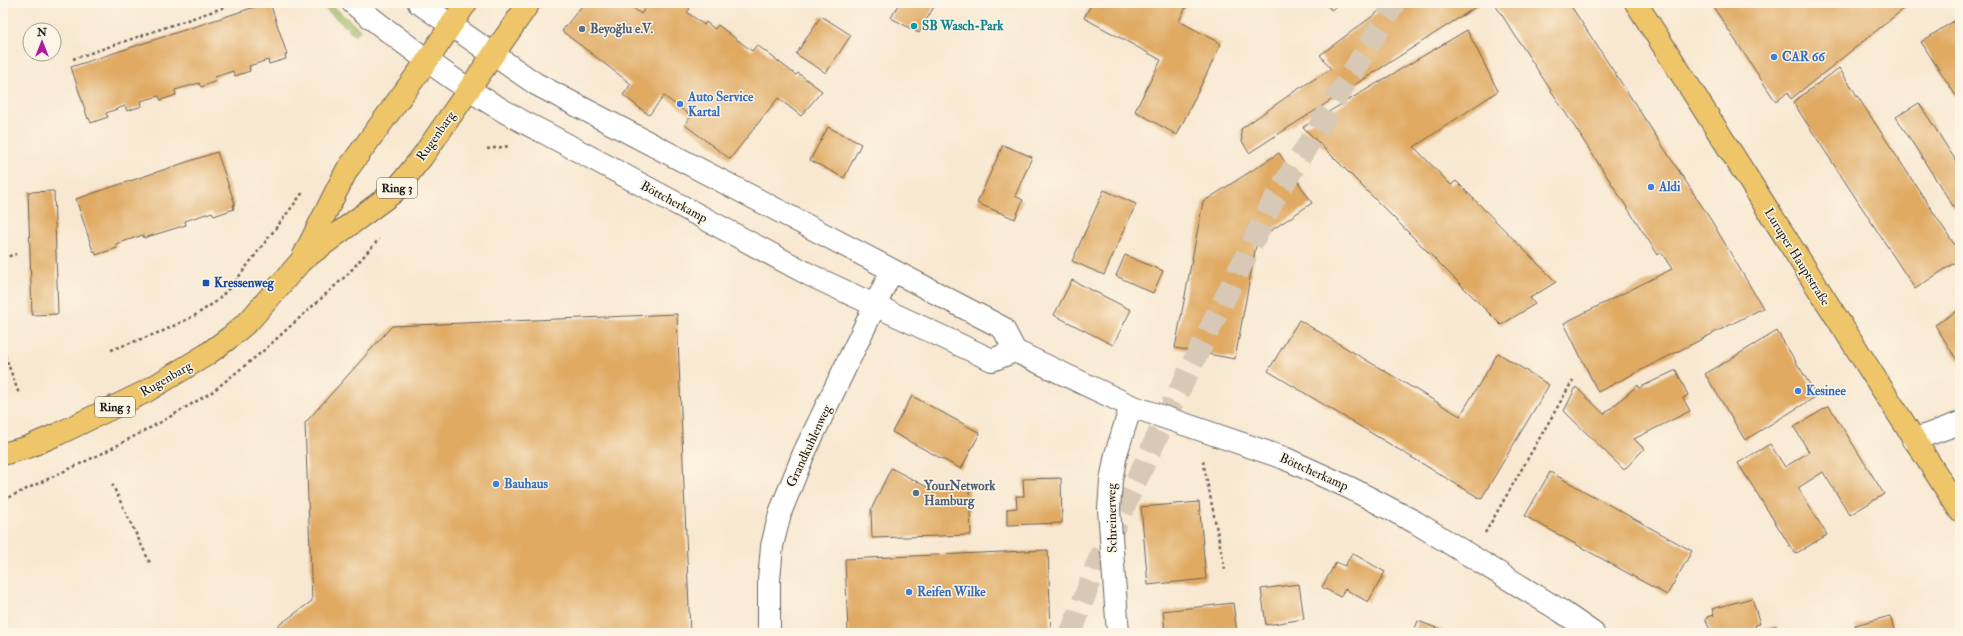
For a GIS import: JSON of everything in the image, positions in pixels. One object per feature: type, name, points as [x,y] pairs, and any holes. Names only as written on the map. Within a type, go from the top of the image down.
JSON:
[{"type":"main road","name":"Rugenbarg","points":[[301,261],[347,170],[427,61],[466,3]]},
{"type":"main road","name":"Rugenbarg","points":[[3,454],[28,447],[86,422],[145,392],[206,356],[250,320],[301,261],[394,192],[422,157],[529,3]]},
{"type":"main road","name":"Luruper Hauptstraße","points":[[1636,3],[1913,440],[1960,511]]},
{"type":"street","name":"Böttcherkamp","points":[[353,3],[367,16],[427,61],[512,117],[547,134],[810,276],[992,360],[1015,351],[1131,406],[1284,458],[1350,488],[1428,530],[1561,611],[1593,633]]},
{"type":"street","points":[[419,3],[536,84],[1003,328],[1015,351]]},
{"type":"street","name":"Grandkuhlenweg","points":[[769,633],[769,580],[772,546],[780,514],[804,453],[892,270]]},
{"type":"street","name":"Schreinerweg","points":[[1118,633],[1109,509],[1111,481],[1116,454],[1131,406]]},
{"type":"street","points":[[1913,440],[1960,423]]},
{"type":"path","points":[[73,59],[237,3]]},
{"type":"path","points":[[111,350],[163,331],[194,316],[216,301],[234,283],[308,185]]},
{"type":"path","points":[[3,258],[16,254]]},
{"type":"path","points":[[3,350],[20,394]]},
{"type":"path","points":[[1482,538],[1573,380]]},
{"type":"path","points":[[1203,461],[1225,570]]},
{"type":"path","points":[[112,484],[152,565]]},
{"type":"path","points":[[1950,633],[1960,628]]},
{"type":"green space","points":[[319,3],[329,3],[360,30],[355,35]]},
{"type":"building","points":[[270,3],[287,54],[285,55],[286,59],[269,64],[268,60],[249,66],[250,71],[235,76],[233,71],[215,77],[216,81],[201,87],[199,83],[175,90],[176,95],[161,100],[159,96],[141,101],[142,106],[127,111],[125,106],[106,113],[108,117],[91,123],[89,118],[88,119],[71,67]]},
{"type":"building","points":[[584,3],[631,3],[629,5],[641,14],[649,3],[682,3],[690,9],[687,12],[704,25],[706,22],[715,29],[718,25],[752,51],[757,45],[796,75],[798,73],[822,91],[801,116],[778,98],[730,159],[685,125],[691,116],[664,96],[649,115],[623,95],[631,84],[562,31]]},
{"type":"building","name":"SB Wasch-Park","points":[[899,3],[936,3],[919,33],[891,18]]},
{"type":"building","points":[[1092,3],[1188,3],[1179,21],[1221,44],[1177,135],[1135,111],[1161,60],[1084,18]]},
{"type":"building","points":[[1326,3],[1342,3],[1331,10]]},
{"type":"building","points":[[1390,3],[1482,3],[1249,153],[1242,141],[1241,129],[1295,91],[1331,69],[1320,55]]},
{"type":"building","points":[[1494,3],[1569,3],[1711,220],[1763,308],[1598,392],[1564,323],[1672,269],[1661,252],[1658,255]]},
{"type":"building","points":[[1714,3],[1911,3],[1791,99],[1788,92],[1776,102],[1712,5]]},
{"type":"building","points":[[821,16],[851,35],[826,73],[796,54]]},
{"type":"building","points":[[1960,17],[1960,102],[1921,42]]},
{"type":"building","points":[[1467,30],[1498,91],[1414,147],[1451,185],[1456,181],[1556,282],[1530,298],[1535,304],[1501,325],[1303,127]]},
{"type":"building","points":[[1839,68],[1960,253],[1960,259],[1915,289],[1793,102]]},
{"type":"building","points":[[1919,103],[1960,167],[1960,217],[1896,117]]},
{"type":"building","points":[[828,127],[861,144],[844,178],[810,160]]},
{"type":"building","points":[[1003,145],[1032,157],[1015,196],[1023,200],[1015,219],[977,203]]},
{"type":"building","points":[[217,152],[235,204],[233,205],[234,209],[214,216],[212,212],[185,221],[186,225],[144,238],[143,235],[116,244],[117,248],[96,255],[95,251],[93,251],[76,199]]},
{"type":"building","points":[[1279,153],[1312,203],[1257,240],[1235,359],[1175,348],[1203,202]]},
{"type":"building","points":[[3,158],[6,166],[3,167]]},
{"type":"building","points":[[1104,190],[1136,204],[1104,275],[1072,261]]},
{"type":"building","points":[[54,191],[58,314],[32,315],[28,192]]},
{"type":"building","points":[[1125,255],[1163,271],[1153,293],[1116,276]]},
{"type":"building","points":[[1072,280],[1131,310],[1113,345],[1054,315]]},
{"type":"building","points":[[1960,309],[1960,365],[1935,325]]},
{"type":"building","name":"Bauhaus","points":[[677,314],[690,633],[268,633],[312,601],[305,423],[392,326]]},
{"type":"building","points":[[1299,320],[1460,416],[1498,353],[1549,385],[1481,499],[1268,371]]},
{"type":"building","points":[[1777,331],[1817,396],[1745,440],[1705,374]]},
{"type":"building","points":[[1676,370],[1688,395],[1683,398],[1690,411],[1634,439],[1644,449],[1624,470],[1564,411],[1576,387],[1604,414],[1638,385],[1639,388]]},
{"type":"building","points":[[912,396],[980,433],[961,469],[892,432]]},
{"type":"building","points":[[1829,406],[1884,494],[1850,515],[1823,472],[1798,488],[1827,535],[1795,554],[1738,463],[1770,444],[1785,467],[1809,452],[1794,427]]},
{"type":"building","points":[[891,468],[927,487],[969,487],[971,535],[872,538],[871,510]]},
{"type":"building","points":[[1550,472],[1692,551],[1667,595],[1525,516]]},
{"type":"building","points":[[1061,478],[1062,523],[1007,525],[1007,509],[1017,508],[1016,496],[1024,496],[1023,479]]},
{"type":"building","points":[[1199,502],[1206,579],[1148,585],[1141,507]]},
{"type":"building","points":[[1048,550],[1051,633],[848,633],[845,559]]},
{"type":"building","points":[[1352,553],[1385,572],[1368,602],[1345,589],[1340,597],[1322,587],[1336,562],[1345,566]]},
{"type":"building","points":[[1299,584],[1304,619],[1266,625],[1261,589]]},
{"type":"building","points":[[1752,598],[1760,624],[1755,625],[1757,631],[1776,626],[1778,633],[1705,633],[1710,631],[1706,620],[1707,617],[1714,615],[1712,609]]},
{"type":"building","points":[[1233,603],[1237,633],[1165,633],[1163,611]]},
{"type":"building","points":[[1890,616],[1895,633],[1852,633],[1856,631],[1855,625]]},
{"type":"building","points":[[1418,621],[1450,633],[1413,633]]},
{"type":"tunnel","points":[[1071,633],[1096,566],[1175,399],[1272,203],[1395,3]]},
{"type":"place","name":"SB Wasch-Park","points":[[914,26]]},
{"type":"place","name":"Beyoğlu e.V.","points":[[582,29]]},
{"type":"place","name":"CAR 66","points":[[1774,57]]},
{"type":"place","name":"Auto Service Kartal","points":[[680,104]]},
{"type":"place","name":"Aldi","points":[[1651,187]]},
{"type":"place","name":"Kressenweg","points":[[206,283]]},
{"type":"place","name":"Kesinee","points":[[1798,391]]},
{"type":"place","name":"Bauhaus","points":[[496,484]]},
{"type":"place","name":"YourNetwork Hamburg","points":[[916,493]]},
{"type":"place","name":"Reifen Wilke","points":[[909,592]]}]
